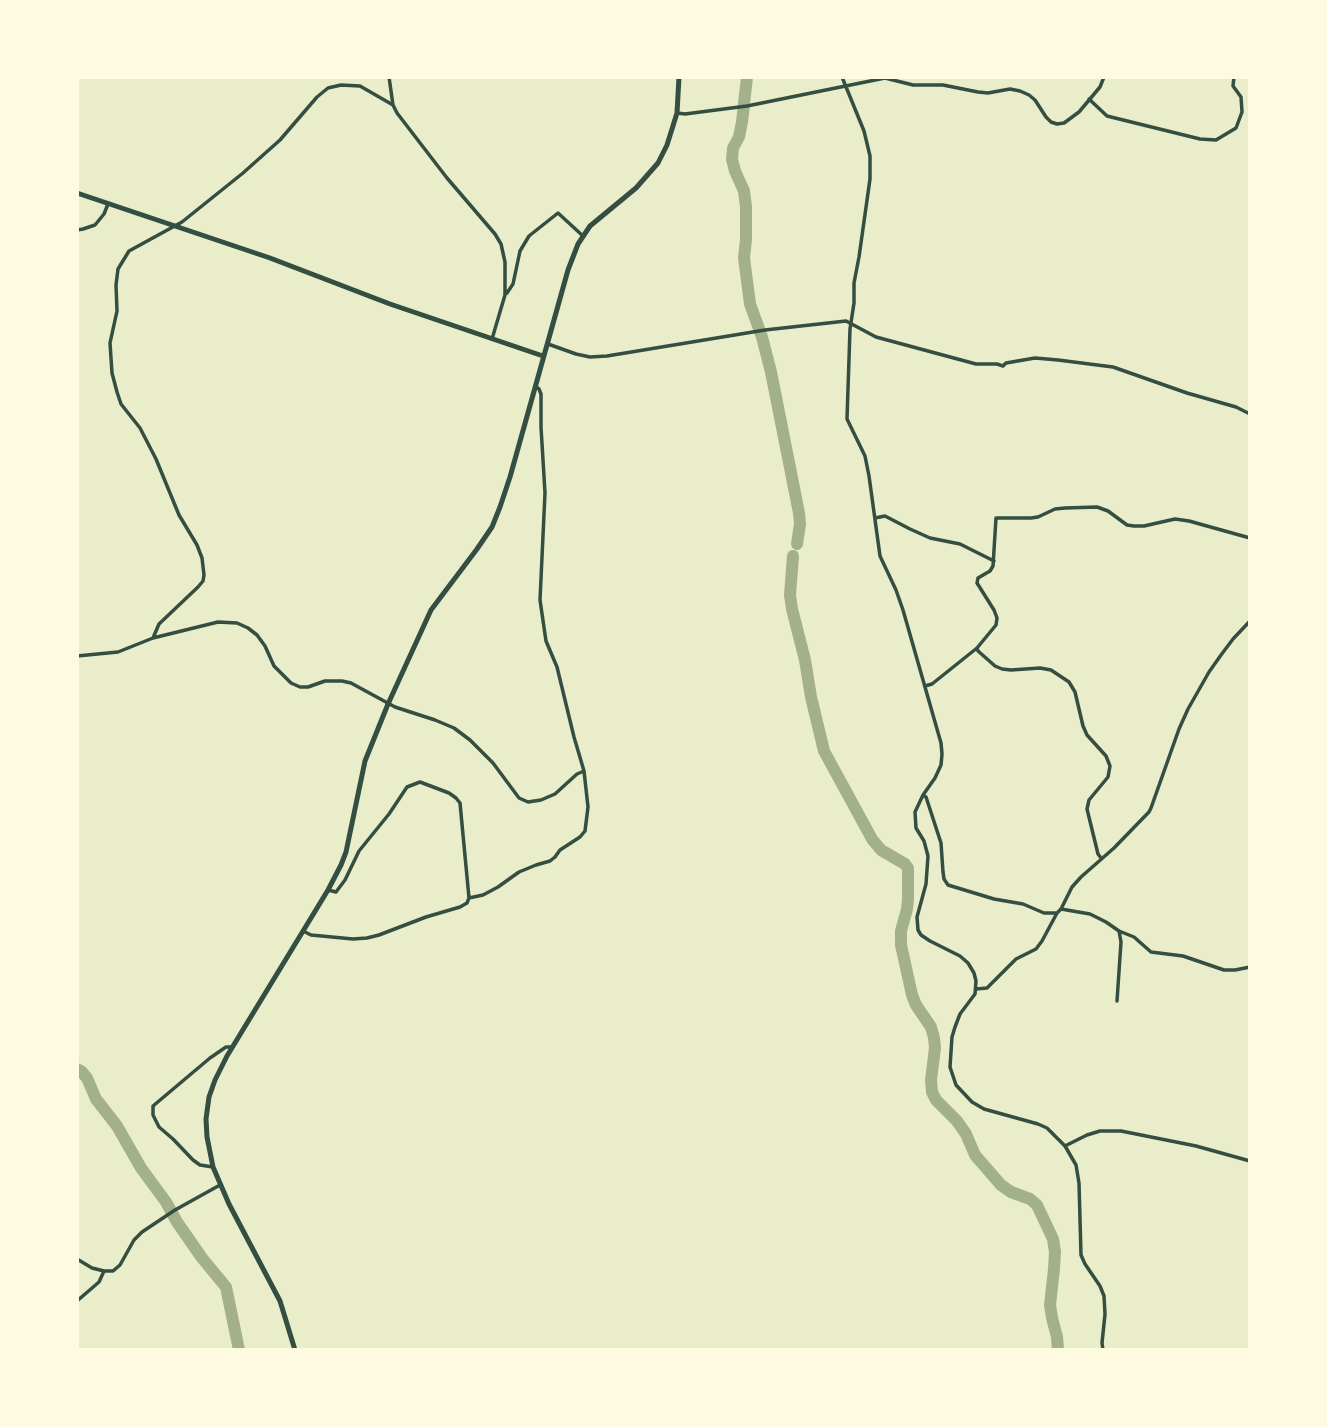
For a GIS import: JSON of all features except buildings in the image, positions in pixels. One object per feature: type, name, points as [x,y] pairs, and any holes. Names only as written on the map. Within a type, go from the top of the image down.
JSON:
[{"type":"main road","points":[[295,1350],[280,1301],[213,1167],[206,1137],[208,1106],[215,1080],[232,1047],[328,890],[346,852],[365,761],[388,704],[431,610],[492,527],[510,477],[543,356],[578,244],[603,215],[636,188],[658,163],[677,113],[679,77]]},
{"type":"main road","points":[[77,194],[280,261],[390,304],[543,356]]},
{"type":"street","points":[[389,77],[393,105]]},
{"type":"street","points":[[842,77],[864,131],[870,156],[870,180],[854,283],[848,349],[847,419],[865,456],[880,556],[896,590],[942,754],[941,765],[935,778],[915,812],[914,821],[928,856],[918,930],[930,941],[960,956],[974,972],[975,994],[957,1022],[952,1037],[950,1067],[956,1086],[972,1102],[984,1109],[1047,1128],[1065,1146],[1076,1165],[1079,1174],[1081,1255],[1104,1296],[1105,1314],[1101,1343],[1103,1350]]},
{"type":"street","points":[[677,113],[747,106],[885,78],[913,85],[943,85],[988,93],[1020,90],[1029,94],[1046,117],[1057,124],[1072,118],[1100,87],[1104,77]]},
{"type":"street","points":[[1089,99],[1107,116],[1200,139],[1216,140],[1236,128],[1242,112],[1241,97],[1233,86],[1234,77]]},
{"type":"street","points":[[153,638],[159,624],[203,581],[202,558],[179,515],[140,428],[121,404],[112,373],[110,343],[117,311],[118,270],[129,251],[182,222],[243,173],[280,140],[328,88],[341,85],[360,86],[393,105],[420,144],[501,244],[505,262],[505,295],[492,339]]},
{"type":"street","points":[[77,230],[95,225],[108,204]]},
{"type":"street","points":[[505,295],[513,284],[524,243],[558,213],[583,236]]},
{"type":"street","points":[[548,344],[590,357],[607,356],[765,330],[846,321],[867,334],[884,340],[976,364],[1003,366],[1006,363],[1035,358],[1113,367],[1186,393],[1237,407],[1250,414]]},
{"type":"street","points":[[469,898],[483,895],[536,864],[550,861],[585,831],[588,807],[584,771],[557,667],[542,623],[540,600],[545,493],[541,394],[535,386]]},
{"type":"street","points":[[925,686],[932,684],[977,648],[992,631],[998,618],[977,583],[978,578],[993,566],[996,518],[1038,517],[1055,509],[1065,508],[1104,509],[1118,520],[1134,526],[1175,519],[1250,538]]},
{"type":"street","points":[[875,518],[885,516],[920,534],[960,544],[994,561]]},
{"type":"street","points":[[976,989],[987,988],[1016,960],[1042,941],[1072,887],[1114,848],[1151,808],[1188,709],[1209,672],[1250,621]]},
{"type":"street","points":[[77,656],[118,652],[153,638],[218,622],[237,623],[257,635],[274,666],[300,687],[325,681],[351,683],[388,704],[454,728],[493,763],[519,798],[528,802],[555,794],[584,771]]},
{"type":"street","points":[[977,648],[1002,669],[1051,670],[1069,682],[1075,692],[1083,726],[1106,756],[1110,766],[1108,777],[1089,800],[1087,809],[1101,859]]},
{"type":"street","points":[[303,931],[311,935],[367,938],[467,903],[469,898],[460,803],[449,793],[420,782],[407,787],[359,850],[345,880],[336,892],[328,890]]},
{"type":"street","points":[[923,795],[941,842],[944,879],[948,884],[970,893],[1023,904],[1044,913],[1057,913]]},
{"type":"street","points":[[1061,909],[1090,914],[1134,937],[1151,952],[1183,956],[1224,970],[1250,967]]},
{"type":"street","points":[[1117,1001],[1121,942],[1119,931]]},
{"type":"street","points":[[213,1167],[193,1160],[159,1127],[153,1115],[153,1106],[209,1058],[226,1047],[232,1047]]},
{"type":"street","points":[[1065,1146],[1100,1131],[1121,1131],[1169,1140],[1250,1161]]},
{"type":"street","points":[[77,1259],[92,1268],[113,1271],[142,1232],[220,1185]]},
{"type":"street","points":[[77,1301],[99,1282],[104,1271]]},
{"type":"waterway","points":[[747,77],[742,122],[732,159],[744,191],[746,207],[744,258],[750,304],[771,372],[799,513],[797,544]]},
{"type":"waterway","points":[[793,556],[790,595],[792,609],[824,751],[872,839],[881,850],[908,868],[908,899],[901,931],[901,945],[912,995],[931,1027],[934,1038],[932,1092],[966,1134],[975,1155],[1001,1185],[1037,1205],[1053,1239],[1055,1252],[1050,1305],[1058,1350]]},
{"type":"waterway","points":[[77,1069],[87,1078],[96,1099],[117,1126],[177,1222],[226,1287],[239,1350]]}]
